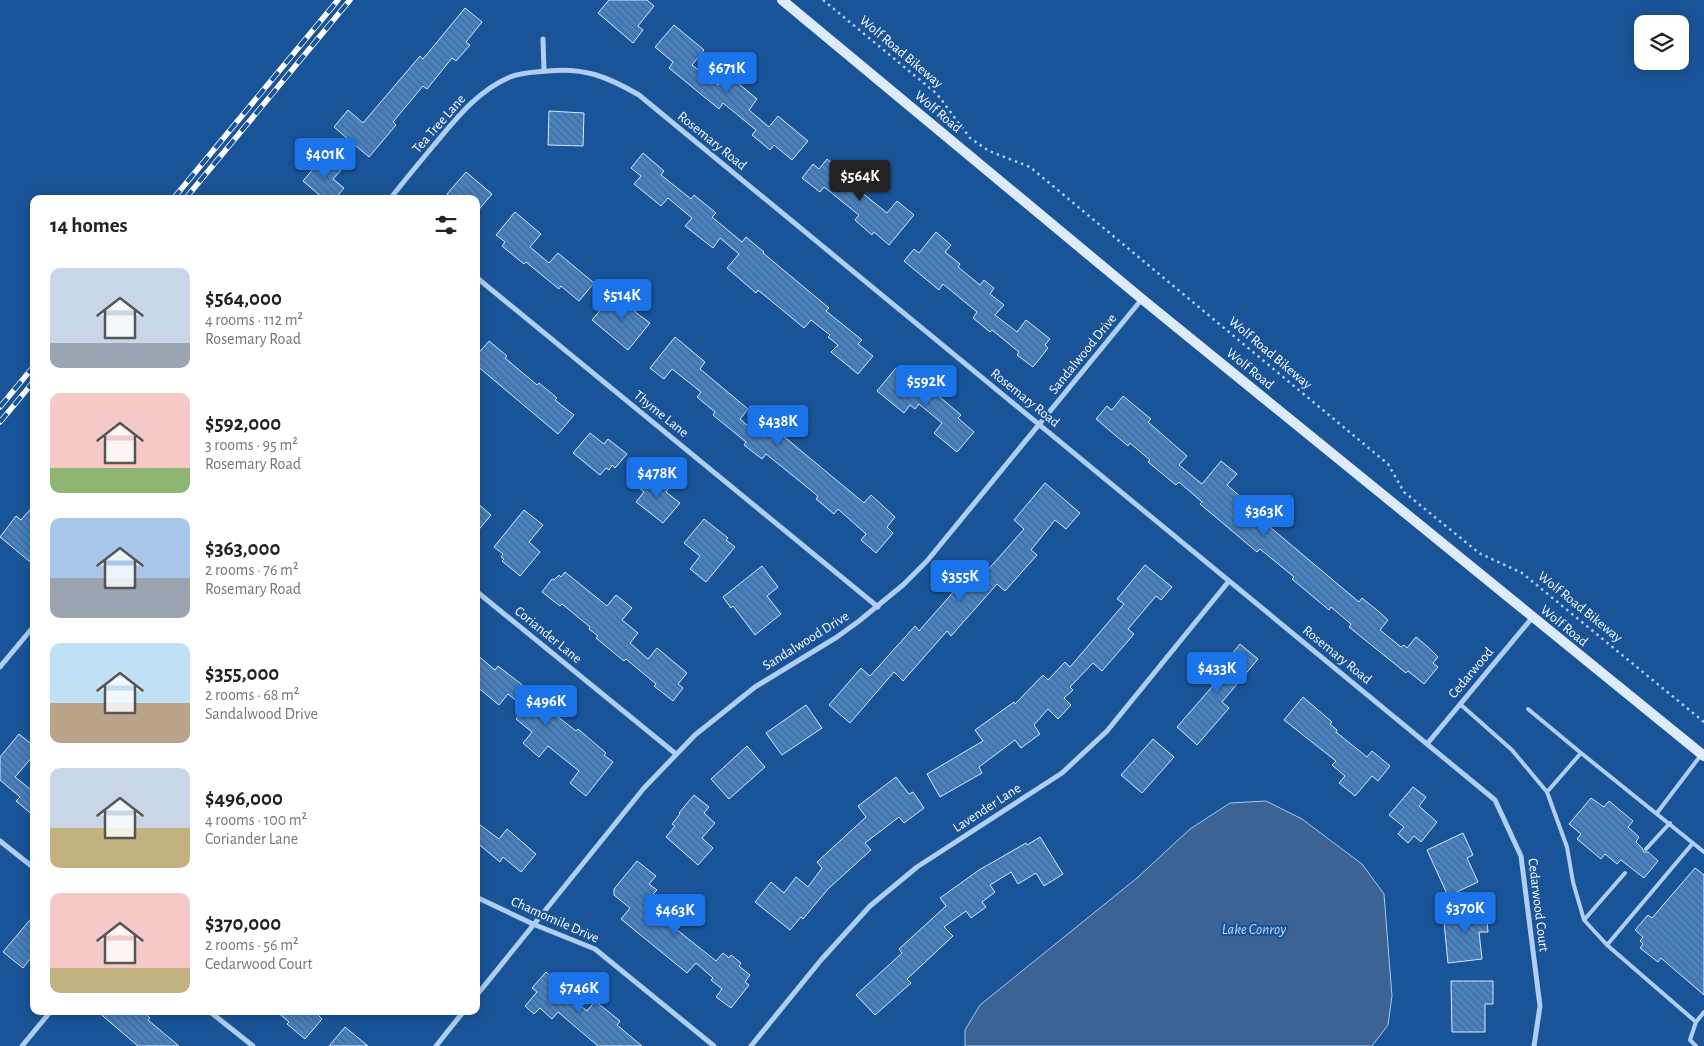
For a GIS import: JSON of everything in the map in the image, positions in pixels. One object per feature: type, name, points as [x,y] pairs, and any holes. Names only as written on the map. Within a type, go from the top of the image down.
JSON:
[{"type":"main road","name":"Wolf Road","points":[[782,0],[1142,300],[1703,755]]},
{"type":"street","points":[[543,39],[544,71]]},
{"type":"street","name":"Rosemary Road","points":[[544,71],[562,69],[600,75],[638,95],[1427,744]]},
{"type":"street","name":"Tea Tree Lane","points":[[393,195],[456,118],[474,100],[511,77],[528,72],[544,71]]},
{"type":"street","name":"Thyme Lane","points":[[480,280],[878,607]]},
{"type":"street","name":"Sandalwood Drive","points":[[480,991],[644,788],[676,754],[711,721],[755,687],[837,637],[903,586],[926,561],[1142,300]]},
{"type":"street","name":"Lavender Lane","points":[[751,1046],[821,960],[870,906],[917,867],[1062,773],[1107,730],[1229,581]]},
{"type":"street","name":"Coriander Lane","points":[[480,594],[676,754]]},
{"type":"street","name":"Cedarwood","points":[[1427,744],[1532,618]]},
{"type":"street","points":[[0,667],[30,631]]},
{"type":"street","name":"Cedarwood Court","points":[[1427,744],[1496,800],[1522,856],[1540,1006],[1534,1046]]},
{"type":"street","points":[[0,841],[30,865]]},
{"type":"street","name":"Chamomile Drive","points":[[480,899],[533,924],[596,949],[714,1046]]},
{"type":"street","points":[[22,1046],[48,1015]]},
{"type":"street","points":[[214,1015],[253,1046]]},
{"type":"street","points":[[436,1046],[461,1015]]},
{"type":"lane","points":[[1460,704],[1512,750],[1547,792],[1566,847],[1573,882],[1584,920],[1607,946],[1696,1022]]},
{"type":"lane","points":[[1528,709],[1704,852]]},
{"type":"lane","points":[[1547,792],[1581,753]]},
{"type":"lane","points":[[1656,813],[1703,755]]},
{"type":"lane","points":[[1646,849],[1670,823]]},
{"type":"lane","points":[[1607,946],[1693,843]]},
{"type":"lane","points":[[1584,920],[1625,873]]},
{"type":"lane","points":[[1696,1046],[1690,1040],[1696,1022],[1704,1012]]},
{"type":"path","name":"Wolf Road Bikeway","points":[[823,0],[937,94],[970,138],[989,151],[1030,167],[1388,464],[1404,492],[1479,553],[1522,573],[1704,722]]},
{"type":"water","name":"Lake Conroy","points":[[1266,801],[1302,819],[1362,864],[1384,894],[1392,996],[1388,1025],[1372,1046],[965,1046],[965,1030],[980,1005],[1137,878],[1190,829],[1230,803]]},
{"type":"building","points":[[609,0],[647,0],[654,6],[638,26],[643,30],[633,43],[598,13]]},
{"type":"building","points":[[465,8],[482,22],[466,42],[470,45],[456,61],[452,58],[427,89],[423,86],[393,122],[396,125],[369,157],[334,127],[348,110],[363,123],[420,56],[423,59]]},
{"type":"building","points":[[674,25],[704,50],[692,65],[718,85],[727,74],[757,99],[749,110],[769,127],[778,116],[808,141],[792,160],[774,145],[770,150],[752,135],[756,130],[723,103],[719,109],[669,68],[673,62],[655,47]]},
{"type":"building","points":[[549,111],[584,113],[583,146],[548,145]]},
{"type":"building","points":[[643,153],[664,171],[661,175],[691,199],[694,195],[716,213],[712,217],[742,242],[746,237],[829,308],[826,311],[862,340],[858,344],[873,356],[858,374],[831,352],[838,345],[828,337],[830,335],[811,320],[804,328],[758,290],[756,293],[727,268],[739,254],[720,238],[713,248],[685,226],[692,218],[668,198],[661,206],[634,184],[641,176],[631,168]]},
{"type":"building","points":[[324,156],[341,170],[333,179],[344,188],[338,195],[319,195],[303,181]]},
{"type":"building","points":[[827,159],[857,185],[855,187],[887,213],[897,201],[914,215],[889,245],[874,232],[872,235],[855,220],[859,215],[824,187],[820,192],[802,178],[813,164],[819,169]]},
{"type":"building","points":[[466,172],[492,194],[480,208],[480,195],[447,194]]},
{"type":"building","points":[[515,212],[541,234],[530,247],[549,263],[558,253],[594,283],[579,301],[561,286],[559,289],[526,262],[524,264],[502,246],[505,242],[496,235]]},
{"type":"building","points":[[936,232],[951,245],[945,252],[960,264],[958,267],[980,285],[984,280],[994,288],[990,294],[1004,305],[995,315],[1017,332],[1026,320],[1050,339],[1045,345],[1048,348],[1033,367],[1017,355],[1019,352],[992,330],[990,332],[973,318],[977,312],[943,284],[939,290],[904,261],[914,249],[919,253]]},
{"type":"building","points":[[625,292],[641,305],[635,312],[650,323],[628,350],[592,320],[607,302],[613,306]]},
{"type":"building","points":[[675,337],[705,362],[700,369],[748,409],[740,419],[760,436],[770,425],[864,503],[871,495],[895,517],[887,527],[893,533],[876,553],[861,540],[866,534],[838,509],[834,514],[816,499],[818,496],[766,454],[762,459],[744,445],[746,442],[713,415],[715,412],[697,397],[701,392],[672,369],[664,379],[650,368]]},
{"type":"building","points":[[489,341],[507,356],[505,358],[537,385],[539,383],[557,398],[555,400],[574,415],[558,434],[480,368],[480,351]]},
{"type":"building","points":[[896,368],[910,380],[914,375],[961,415],[958,418],[974,432],[957,452],[934,433],[942,423],[919,404],[915,409],[910,405],[904,413],[877,391]]},
{"type":"building","points":[[1123,396],[1151,419],[1148,422],[1187,456],[1179,465],[1202,484],[1221,461],[1237,474],[1227,485],[1243,499],[1234,509],[1252,524],[1258,517],[1359,602],[1362,598],[1378,611],[1388,620],[1380,630],[1401,647],[1404,645],[1407,648],[1416,637],[1428,647],[1438,657],[1433,663],[1438,667],[1424,684],[1408,671],[1406,673],[1349,627],[1351,624],[1331,607],[1329,610],[1292,579],[1294,577],[1260,549],[1257,552],[1200,504],[1202,502],[1179,482],[1176,485],[1148,462],[1150,460],[1130,443],[1128,446],[1096,419],[1107,406],[1112,410]]},
{"type":"building","points":[[590,433],[604,444],[608,439],[627,454],[615,468],[612,465],[609,470],[606,468],[600,475],[573,453]]},
{"type":"building","points":[[650,474],[668,489],[666,492],[680,503],[663,523],[636,502],[644,492],[639,488]]},
{"type":"building","points":[[1045,483],[1080,513],[1066,529],[1055,520],[1031,550],[1037,555],[1005,591],[997,584],[951,636],[947,631],[903,681],[894,672],[850,723],[829,705],[861,668],[870,676],[915,626],[919,631],[963,581],[971,589],[1024,529],[1014,520]]},
{"type":"building","points":[[480,505],[491,515],[480,528]]},
{"type":"building","points":[[30,510],[30,562],[0,537],[16,516],[21,520]]},
{"type":"building","points":[[524,510],[543,525],[529,542],[540,552],[520,576],[502,561],[504,559],[501,557],[503,554],[494,547]]},
{"type":"building","points":[[704,519],[728,538],[726,540],[735,547],[706,582],[690,569],[700,556],[684,543]]},
{"type":"building","points":[[1145,565],[1172,587],[1161,600],[1156,596],[1128,629],[1134,634],[1102,671],[1093,663],[1070,687],[1073,690],[1064,698],[1071,705],[1058,719],[1048,709],[1034,725],[1040,734],[1021,748],[1015,740],[979,767],[982,773],[940,797],[927,774],[983,741],[975,730],[1014,702],[1015,704],[1043,675],[1048,680],[1065,662],[1070,667],[1124,604],[1117,599]]},
{"type":"building","points":[[762,566],[778,587],[767,596],[781,614],[755,635],[733,606],[731,608],[723,597]]},
{"type":"building","points":[[565,572],[607,606],[616,595],[632,608],[622,620],[638,633],[630,643],[648,659],[657,648],[687,673],[678,684],[683,688],[673,701],[626,659],[624,661],[596,638],[598,636],[589,629],[590,627],[562,604],[560,606],[542,592],[552,579],[554,580],[559,575],[561,577]]},
{"type":"building","points":[[1240,644],[1258,659],[1222,702],[1229,708],[1197,745],[1177,727],[1217,681],[1208,673],[1222,656],[1227,660]]},
{"type":"building","points":[[480,657],[495,670],[498,666],[531,690],[559,713],[557,716],[576,731],[578,729],[606,753],[604,755],[613,762],[586,796],[570,783],[579,771],[548,746],[539,757],[523,743],[532,732],[516,719],[525,708],[508,694],[499,705],[480,689]]},
{"type":"building","points":[[1303,697],[1332,722],[1330,724],[1337,730],[1336,732],[1367,757],[1372,751],[1390,766],[1378,781],[1372,776],[1355,796],[1339,783],[1345,776],[1332,765],[1336,761],[1284,720]]},
{"type":"building","points":[[806,705],[822,728],[782,755],[766,733]]},
{"type":"building","points":[[19,734],[30,743],[30,760],[15,777],[30,789],[30,813],[16,801],[20,797],[0,780],[0,757]]},
{"type":"building","points":[[1153,739],[1174,757],[1142,793],[1121,775]]},
{"type":"building","points":[[747,746],[765,767],[729,799],[711,779]]},
{"type":"building","points":[[896,777],[909,794],[913,792],[924,808],[904,823],[899,817],[865,843],[871,850],[828,889],[803,919],[801,917],[790,930],[755,902],[771,882],[784,893],[796,877],[808,887],[822,868],[817,862],[866,817],[858,806]]},
{"type":"building","points":[[1413,787],[1426,797],[1419,806],[1437,822],[1421,842],[1414,836],[1408,843],[1398,834],[1404,827],[1389,815]]},
{"type":"building","points":[[694,795],[709,807],[704,813],[715,823],[702,838],[713,848],[698,865],[666,837],[675,826],[672,824],[679,813]]},
{"type":"building","points":[[1591,798],[1604,807],[1609,801],[1633,821],[1628,827],[1639,837],[1636,842],[1644,852],[1648,852],[1658,861],[1644,878],[1621,860],[1617,864],[1605,854],[1601,859],[1577,839],[1581,834],[1569,824]]},
{"type":"building","points":[[480,825],[499,839],[507,829],[536,854],[521,872],[503,857],[500,862],[480,845]]},
{"type":"building","points":[[1463,833],[1473,855],[1467,858],[1478,882],[1448,896],[1427,850]]},
{"type":"building","points":[[1040,837],[1063,874],[1044,886],[1036,873],[1018,884],[1011,872],[990,885],[995,892],[982,902],[986,907],[971,918],[966,911],[944,927],[953,936],[907,979],[911,983],[875,1015],[856,995],[902,953],[899,949],[946,906],[940,898],[979,870]]},
{"type":"building","points":[[637,861],[656,876],[649,884],[657,890],[653,894],[664,903],[656,913],[716,961],[723,953],[729,958],[731,955],[741,963],[739,966],[750,975],[745,982],[749,985],[731,1008],[716,997],[722,989],[696,963],[687,973],[621,919],[630,908],[614,895],[614,889]]},
{"type":"building","points":[[1695,868],[1704,875],[1704,995],[1661,958],[1658,962],[1640,948],[1643,944],[1640,941],[1643,937],[1635,930],[1648,915],[1652,918]]},
{"type":"building","points":[[1486,907],[1488,932],[1479,932],[1482,959],[1448,963],[1443,912]]},
{"type":"building","points":[[30,920],[30,959],[23,968],[3,952]]},
{"type":"building","points":[[546,972],[570,993],[568,995],[587,1011],[595,1001],[620,1021],[617,1025],[642,1046],[598,1046],[558,1012],[552,1019],[540,1008],[534,1014],[525,1006],[537,992],[532,988]]},
{"type":"building","points":[[1451,981],[1493,981],[1493,1004],[1485,1004],[1485,1032],[1452,1032]]},
{"type":"building","points":[[102,1015],[147,1015],[150,1018],[148,1020],[179,1046],[138,1046]]},
{"type":"building","points":[[281,1015],[318,1015],[322,1019],[305,1039],[287,1024],[289,1022]]},
{"type":"building","points":[[345,1027],[368,1046],[329,1046]]},
{"type":"railway","points":[[176,195],[338,0]]},
{"type":"railway","points":[[188,195],[350,0]]},
{"type":"railway","points":[[0,407],[30,371]]},
{"type":"railway","points":[[0,422],[30,386]]}]
